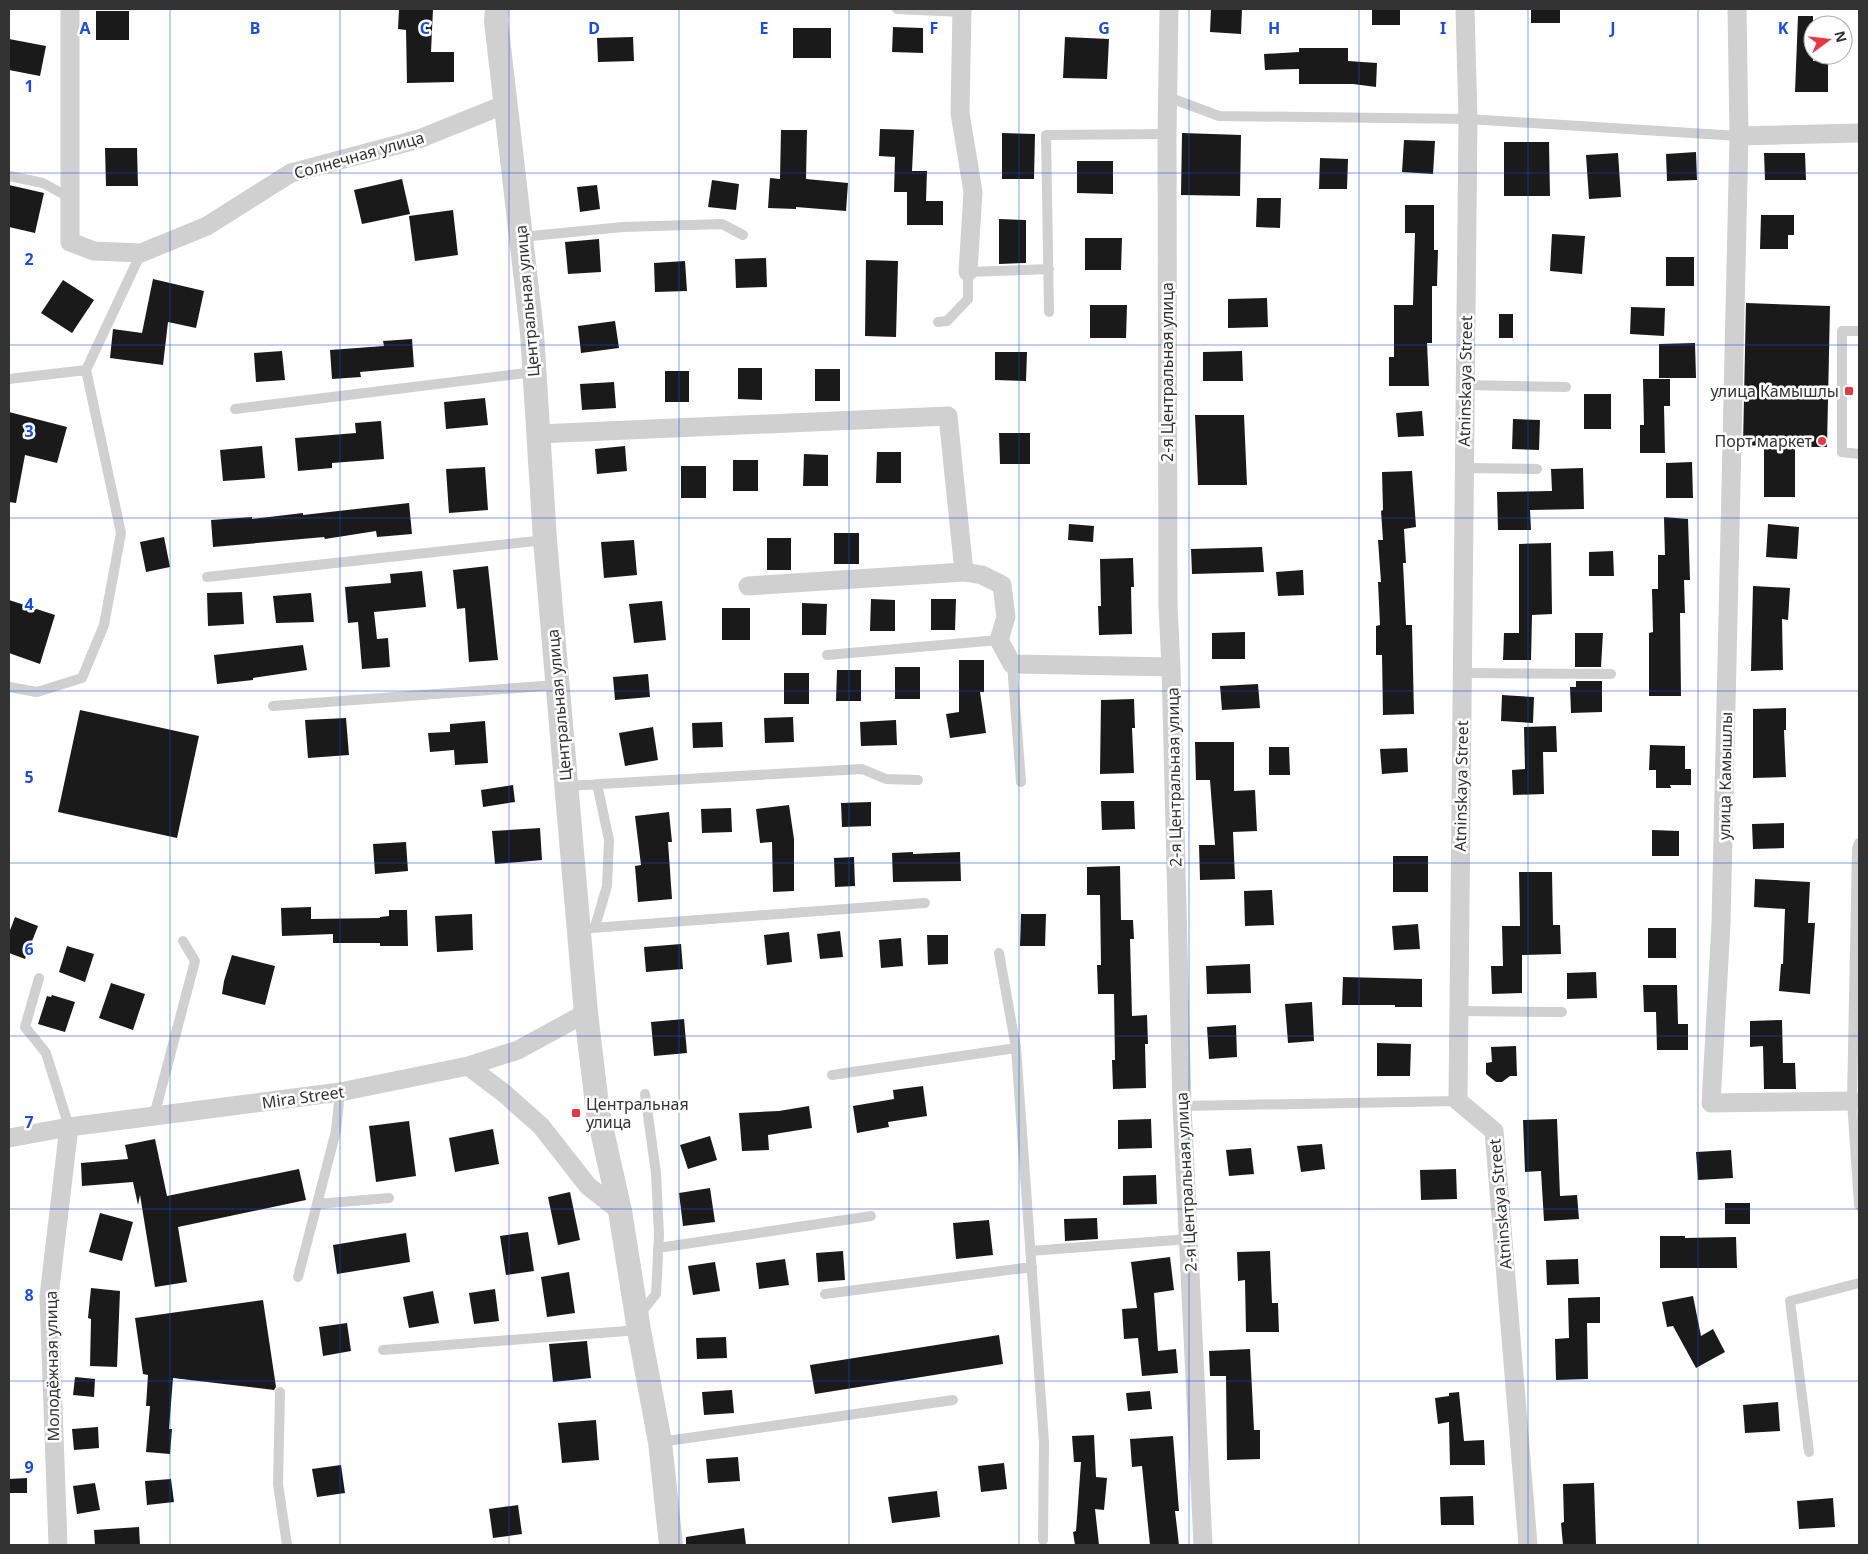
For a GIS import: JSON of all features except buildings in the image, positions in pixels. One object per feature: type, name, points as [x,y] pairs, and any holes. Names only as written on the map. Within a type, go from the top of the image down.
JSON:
[{"type":"street","name":"Солнечная улица","points":[[70,9],[70,242],[94,251],[141,253],[207,226],[291,173],[420,138],[506,104]]},
{"type":"street","name":"Центральная улица","points":[[496,9],[532,333],[545,540],[565,786],[587,928],[586,1014],[598,1113],[620,1211],[638,1324],[660,1442],[671,1545]]},
{"type":"street","name":"2-я Центральная улица","points":[[1169,9],[1167,134],[1168,606],[1182,1106],[1202,1545]]},
{"type":"street","name":"Atninskaya Street","points":[[1465,9],[1468,119],[1458,1101],[1494,1131],[1528,1545]]},
{"type":"street","name":"улица Камышлы","points":[[1737,9],[1739,136],[1722,924],[1711,1103],[1852,1101]]},
{"type":"street","points":[[962,10],[960,113],[973,192],[968,272]]},
{"type":"street","points":[[1739,136],[1859,133]]},
{"type":"street","points":[[538,434],[948,416],[964,572]]},
{"type":"street","points":[[748,586],[964,572],[982,575],[1002,585],[1006,617],[998,640],[1012,664],[1171,667]]},
{"type":"street","name":"Mira Street","points":[[9,1138],[69,1127],[340,1092],[468,1066],[518,1050],[586,1014]]},
{"type":"street","points":[[468,1066],[505,1094],[541,1126],[588,1186],[620,1211]]},
{"type":"street","name":"Молодёжная улица","points":[[58,1545],[49,1296],[69,1127]]},
{"type":"lane","points":[[897,9],[962,10]]},
{"type":"lane","points":[[1168,97],[1219,116],[1468,119],[1739,136]]},
{"type":"lane","points":[[1049,312],[1046,135],[1167,134]]},
{"type":"lane","points":[[9,176],[43,183],[70,198]]},
{"type":"lane","points":[[521,237],[623,227],[722,224],[743,235]]},
{"type":"lane","points":[[9,688],[37,692],[82,678],[104,625],[121,533],[86,370],[141,253]]},
{"type":"lane","points":[[938,322],[947,322],[968,299],[968,272],[1049,269]]},
{"type":"lane","points":[[1859,331],[1842,331],[1842,452],[1859,454]]},
{"type":"lane","points":[[9,379],[86,370]]},
{"type":"lane","points":[[235,408],[534,372]]},
{"type":"lane","points":[[1465,385],[1566,387]]},
{"type":"lane","points":[[1464,468],[1538,469]]},
{"type":"lane","points":[[208,577],[545,540]]},
{"type":"lane","points":[[827,655],[998,640]]},
{"type":"lane","points":[[1012,664],[1021,782]]},
{"type":"lane","points":[[1462,674],[1611,674]]},
{"type":"lane","points":[[273,706],[557,685]]},
{"type":"lane","points":[[565,786],[862,769],[886,779],[918,780]]},
{"type":"lane","points":[[597,784],[608,840],[607,886],[587,928],[925,903]]},
{"type":"lane","points":[[1859,843],[1857,848],[1852,1101],[1859,1205]]},
{"type":"lane","points":[[154,1116],[195,961],[183,940]]},
{"type":"lane","points":[[999,953],[1016,1048],[1044,1442],[1043,1540]]},
{"type":"lane","points":[[39,978],[25,1027],[46,1053],[69,1127]]},
{"type":"lane","points":[[1459,1011],[1562,1012]]},
{"type":"lane","points":[[832,1075],[1016,1048]]},
{"type":"lane","points":[[298,1277],[336,1131],[340,1092]]},
{"type":"lane","points":[[383,1350],[638,1324],[656,1294],[658,1248],[656,1173],[645,1094]]},
{"type":"lane","points":[[1182,1106],[1458,1101]]},
{"type":"lane","points":[[317,1204],[389,1198]]},
{"type":"lane","points":[[658,1248],[871,1216]]},
{"type":"lane","points":[[1030,1251],[1189,1239]]},
{"type":"lane","points":[[825,1294],[1032,1267]]},
{"type":"lane","points":[[1809,1452],[1790,1301],[1859,1283]]},
{"type":"lane","points":[[280,1392],[278,1484],[287,1545]]},
{"type":"lane","points":[[660,1442],[953,1400]]},
{"type":"place","name":"улица Камышлы","points":[[1849,391]]},
{"type":"place","name":"Порт маркет","points":[[1822,441]]},
{"type":"place","name":"Центральная улица","points":[[576,1113]]}]
